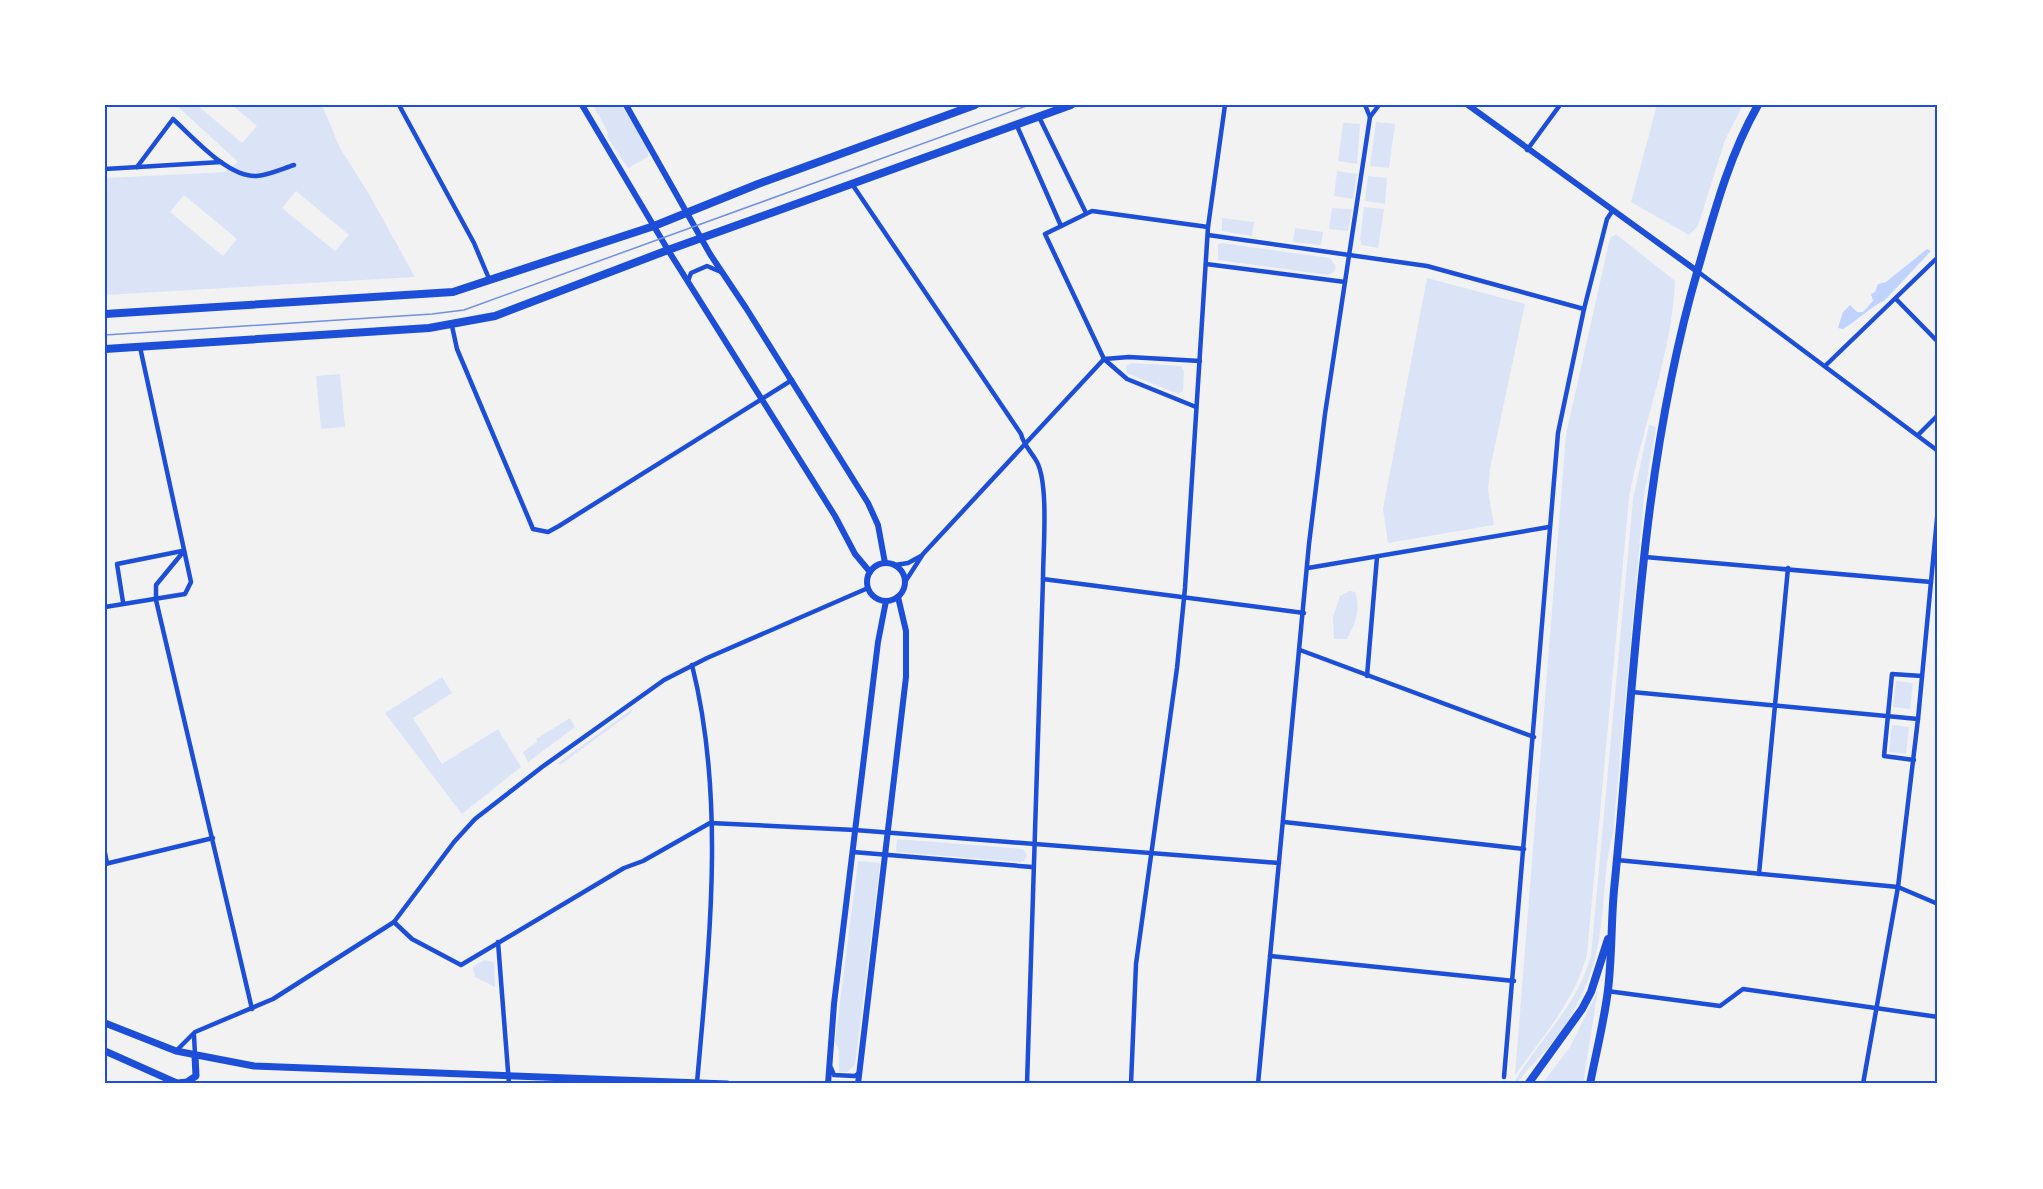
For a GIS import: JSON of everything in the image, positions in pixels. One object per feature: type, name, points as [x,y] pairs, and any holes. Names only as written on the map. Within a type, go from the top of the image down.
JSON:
[{"type":"main road","points":[[105,349],[452,326],[495,316],[668,250],[1071,105]]},
{"type":"main road","points":[[1590,1084],[1608,991],[1610,935],[1651,497],[1668,395],[1687,305],[1697,271],[1734,154],[1758,105]]},
{"type":"main road","points":[[105,314],[453,292],[654,226],[758,184],[970,106]]},
{"type":"main road","points":[[1528,1084],[1582,1010],[1591,992],[1610,935]]},
{"type":"main road","points":[[105,1023],[176,1052],[272,1067],[509,1080],[727,1084]]},
{"type":"main road","points":[[105,1051],[179,1084],[188,1082],[196,1076],[195,1056]]},
{"type":"street","points":[[399,105],[474,243],[490,281]]},
{"type":"street","points":[[582,105],[687,281],[835,516],[855,554],[870,572],[868,588],[877,598],[886,601],[898,597]]},
{"type":"street","points":[[626,105],[721,272],[868,502],[878,525],[885,563]]},
{"type":"street","points":[[1131,1084],[1136,964],[1169,739],[1184,598],[1208,235],[1225,105]]},
{"type":"street","points":[[1365,105],[1370,117]]},
{"type":"street","points":[[1258,1084],[1325,414],[1351,255],[1370,117],[1379,105]]},
{"type":"street","points":[[1468,105],[1527,150],[1697,271],[1938,451]]},
{"type":"street","points":[[1527,150],[1560,105]]},
{"type":"street","points":[[1039,117],[1086,213]]},
{"type":"street","points":[[137,167],[173,118],[221,162],[243,174],[257,176],[294,165]]},
{"type":"street","points":[[1017,126],[1061,226]]},
{"type":"street","points":[[105,169],[221,162]]},
{"type":"street","points":[[852,184],[1021,434],[1023,445],[1037,462],[1040,473],[1044,512],[1043,579],[1032,867],[1027,1083],[1053,1084]]},
{"type":"street","points":[[1504,1077],[1514,981],[1558,433],[1584,309],[1607,219],[1613,210]]},
{"type":"street","points":[[1196,407],[1126,379],[1104,359],[1045,234],[1092,211],[1209,227]]},
{"type":"street","points":[[1208,235],[1427,266],[1584,309]]},
{"type":"street","points":[[1825,366],[1938,257]]},
{"type":"street","points":[[1206,264],[1345,282]]},
{"type":"street","points":[[687,281],[691,273],[706,266],[721,272]]},
{"type":"street","points":[[1896,300],[1938,342]]},
{"type":"street","points":[[452,326],[457,349],[533,529],[548,532],[792,380]]},
{"type":"street","points":[[105,607],[185,594],[191,582],[140,347]]},
{"type":"street","points":[[858,1084],[906,668],[906,630],[898,597],[905,582],[923,554],[1104,359],[1129,357],[1200,361]]},
{"type":"street","points":[[1918,435],[1938,415]]},
{"type":"street","points":[[1863,1084],[1898,887],[1914,760],[1938,508]]},
{"type":"street","points":[[1308,568],[1549,527]]},
{"type":"street","points":[[184,550],[156,585],[156,600],[252,1009]]},
{"type":"street","points":[[123,603],[117,564],[184,550]]},
{"type":"street","points":[[870,572],[885,563],[895,565],[908,563],[923,554]]},
{"type":"street","points":[[1367,676],[1377,557]]},
{"type":"street","points":[[1645,557],[1931,582]]},
{"type":"street","points":[[895,565],[903,572],[905,582]]},
{"type":"street","points":[[1759,874],[1788,568]]},
{"type":"street","points":[[1043,579],[1304,613]]},
{"type":"street","points":[[176,1052],[195,1032],[273,999],[394,921],[454,842],[483,812],[637,698],[692,665],[868,588]]},
{"type":"street","points":[[828,1084],[828,1062],[855,830],[878,642],[886,601]]},
{"type":"street","points":[[1300,650],[1534,737]]},
{"type":"street","points":[[692,665],[699,693],[706,749],[710,823],[709,936],[697,1083]]},
{"type":"street","points":[[1914,760],[1884,756],[1887,716],[1892,674],[1922,676]]},
{"type":"street","points":[[1632,692],[1918,719]]},
{"type":"street","points":[[1284,822],[1524,849]]},
{"type":"street","points":[[394,921],[408,936],[461,965],[624,867],[643,861],[710,823],[855,830],[1279,863]]},
{"type":"street","points":[[105,852],[106,863],[213,838]]},
{"type":"street","points":[[853,852],[1032,867]]},
{"type":"street","points":[[1617,860],[1898,887],[1938,903]]},
{"type":"street","points":[[498,942],[509,1080]]},
{"type":"street","points":[[1270,956],[1514,981]]},
{"type":"street","points":[[1608,991],[1720,1006],[1743,989],[1877,1006],[1938,1017]]},
{"type":"street","points":[[194,1035],[195,1056]]},
{"type":"street","points":[[828,1062],[834,1075],[855,1076],[860,1073]]},
{"type":"shaded area","points":[[176,105],[197,105],[242,143],[257,126],[232,105],[322,105],[340,148],[369,194],[415,277],[105,295],[105,178],[225,172],[238,162]],"holes":[[[296,191],[349,235],[335,251],[282,208]],[[184,195],[237,239],[223,256],[170,212]]]},
{"type":"shaded area","points":[[593,105],[622,105],[648,149],[648,157],[628,168],[607,137],[608,132]]},
{"type":"shaded area","points":[[1657,105],[1743,105],[1725,140],[1698,226],[1689,235],[1631,202]]},
{"type":"shaded area","points":[[1376,122],[1395,124],[1389,168],[1370,166]]},
{"type":"shaded area","points":[[1343,123],[1360,124],[1357,164],[1338,161]]},
{"type":"shaded area","points":[[1337,171],[1357,174],[1353,199],[1334,196]]},
{"type":"shaded area","points":[[1368,176],[1387,178],[1385,204],[1365,201]]},
{"type":"shaded area","points":[[1364,207],[1384,209],[1378,248],[1362,245],[1360,239]]},
{"type":"shaded area","points":[[1332,208],[1352,209],[1348,231],[1329,229]]},
{"type":"shaded area","points":[[1222,218],[1254,222],[1252,236],[1222,231]]},
{"type":"shaded area","points":[[1295,228],[1323,232],[1321,245],[1293,242]]},
{"type":"shaded area","points":[[1616,234],[1675,281],[1673,309],[1663,363],[1629,498],[1587,954],[1582,971],[1566,1003],[1515,1075],[1566,434],[1610,238]]},
{"type":"shaded area","points":[[1218,244],[1330,258],[1336,267],[1334,272],[1328,275],[1218,260]]},
{"type":"shaded area","points":[[1427,278],[1525,304],[1490,469],[1488,491],[1494,525],[1388,543],[1383,509]]},
{"type":"shaded area","points":[[1131,363],[1181,366],[1184,371],[1183,391],[1178,394],[1127,373],[1126,366]]},
{"type":"shaded area","points":[[340,374],[345,427],[321,429],[316,376]]},
{"type":"shaded area","points":[[1649,425],[1656,427],[1644,496],[1613,833],[1597,952],[1577,1005],[1557,1037],[1513,1084],[1577,990],[1591,955],[1633,499]]},
{"type":"shaded area","points":[[1349,591],[1355,592],[1357,598],[1355,622],[1347,639],[1334,639],[1333,617],[1340,596]]},
{"type":"shaded area","points":[[442,677],[452,693],[413,718],[442,764],[498,729],[521,767],[462,814],[385,713]]},
{"type":"shaded area","points":[[1896,681],[1913,683],[1910,709],[1893,707]]},
{"type":"shaded area","points":[[631,710],[632,712],[560,765],[558,763]]},
{"type":"shaded area","points":[[570,718],[575,727],[528,762],[523,752],[537,742],[536,739]]},
{"type":"shaded area","points":[[1892,725],[1909,727],[1906,754],[1889,752]]},
{"type":"shaded area","points":[[897,839],[1023,849],[1027,855],[1024,861],[1020,862],[896,852]]},
{"type":"shaded area","points":[[858,861],[880,863],[855,1065],[847,1072],[839,1072],[839,1051],[835,1042]]},
{"type":"shaded area","points":[[484,960],[494,962],[495,987],[475,977],[473,967]]},
{"type":"shaded area","points":[[1598,990],[1583,1084],[1542,1084],[1570,1047]]},
{"type":"water","points":[[1927,249],[1931,251],[1884,301],[1843,329],[1838,328],[1843,312],[1850,305],[1857,312],[1863,312],[1873,301],[1871,294],[1875,292],[1878,284],[1886,282]]},
{"type":"tram line","points":[[105,335],[464,310],[1029,105]]}]
